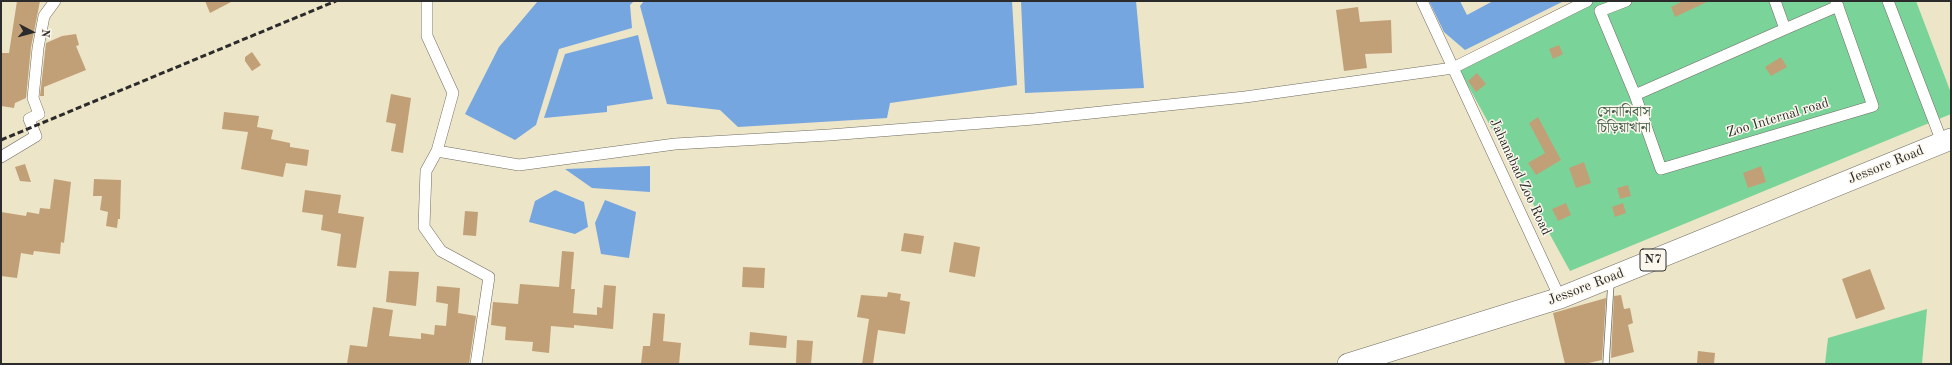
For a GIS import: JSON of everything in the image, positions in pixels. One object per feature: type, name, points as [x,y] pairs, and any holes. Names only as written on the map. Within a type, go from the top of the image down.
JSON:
[{"type":"highway","name":"Jessore Road","points":[[1348,364],[1560,298],[1946,141]]},
{"type":"street","points":[[1,157],[36,136],[29,119],[39,114],[33,98],[38,48],[44,16],[55,1]]},
{"type":"street","points":[[427,1],[427,36],[453,93],[437,150],[426,171],[424,227],[441,251],[489,277],[476,364]]},
{"type":"street","name":"Jahanabad Zoo Road","points":[[1422,1],[1560,298]]},
{"type":"street","points":[[437,150],[519,165],[675,144],[829,135],[1034,119],[1245,97],[1453,68],[1587,1]]},
{"type":"street","name":"Zoo Internal road","points":[[1626,1],[1600,11],[1635,95],[1661,169],[1873,106],[1837,3]]},
{"type":"street","points":[[1774,1],[1785,29]]},
{"type":"street","points":[[1888,1],[1946,141]]},
{"type":"street","points":[[1635,95],[1785,29],[1837,3]]},
{"type":"lane","points":[[1606,364],[1611,277]]},
{"type":"green space","name":"সেনানিবাস চিড়িয়াখানা","points":[[1594,1],[1916,1],[1951,93],[1951,114],[1570,271],[1460,71]]},
{"type":"green space","points":[[1927,309],[1922,364],[1825,364],[1828,338]]},
{"type":"water","points":[[538,1],[634,1],[630,5],[632,28],[559,49],[536,125],[515,140],[465,114],[499,47]]},
{"type":"water","points":[[644,1],[1012,1],[1017,85],[890,103],[887,118],[738,127],[720,110],[667,104],[640,6]]},
{"type":"water","points":[[1021,1],[1136,1],[1144,88],[1025,93]]},
{"type":"water","points":[[1429,1],[1460,1],[1467,15],[1493,1],[1564,1],[1465,50],[1444,32]]},
{"type":"water","points":[[638,35],[653,99],[607,106],[607,112],[544,118],[565,54]]},
{"type":"water","points":[[650,166],[650,192],[592,188],[565,169]]},
{"type":"water","points":[[555,190],[584,202],[588,227],[575,234],[529,222],[535,201]]},
{"type":"water","points":[[605,200],[636,212],[629,258],[601,254],[595,223]]},
{"type":"building","points":[[17,1],[40,1],[31,47],[26,98],[15,103],[14,108],[1,106],[1,53],[9,53]]},
{"type":"building","points":[[205,1],[233,1],[210,13]]},
{"type":"building","points":[[1683,1],[1709,1],[1675,17],[1671,7]]},
{"type":"building","points":[[1358,7],[1360,22],[1391,20],[1392,53],[1365,54],[1367,68],[1344,71],[1336,10]]},
{"type":"building","points":[[76,34],[79,45],[76,46],[86,70],[44,87],[44,96],[40,96],[46,43],[62,36]]},
{"type":"building","points":[[1559,45],[1563,54],[1553,59],[1549,49]]},
{"type":"building","points":[[252,52],[261,65],[252,71],[245,61],[245,57]]},
{"type":"building","points":[[1781,57],[1787,67],[1771,76],[1765,67]]},
{"type":"building","points":[[1477,73],[1486,84],[1476,92],[1468,81]]},
{"type":"building","points":[[391,94],[411,98],[403,153],[391,151],[396,124],[386,122]]},
{"type":"building","points":[[224,112],[259,116],[257,127],[273,130],[271,139],[290,143],[290,147],[309,150],[307,166],[286,163],[283,177],[241,169],[248,132],[222,129]]},
{"type":"building","points":[[1538,117],[1561,160],[1536,175],[1528,163],[1545,153],[1529,123]]},
{"type":"building","points":[[1584,162],[1591,183],[1576,188],[1569,168]]},
{"type":"building","points":[[25,164],[31,182],[20,181],[15,167]]},
{"type":"building","points":[[1761,166],[1766,182],[1748,188],[1743,173]]},
{"type":"building","points":[[54,179],[71,182],[64,243],[61,242],[60,254],[34,251],[33,255],[21,253],[17,278],[1,276],[1,212],[26,216],[27,212],[39,214],[40,208],[50,209]]},
{"type":"building","points":[[94,179],[121,180],[120,219],[118,219],[117,228],[106,226],[108,212],[100,210],[102,196],[93,196]]},
{"type":"building","points":[[1628,185],[1631,196],[1620,199],[1617,188]]},
{"type":"building","points":[[305,190],[341,195],[338,213],[364,217],[356,268],[337,266],[341,234],[321,230],[323,215],[302,212]]},
{"type":"building","points":[[1566,203],[1571,215],[1558,221],[1552,209]]},
{"type":"building","points":[[1623,203],[1626,213],[1615,217],[1612,207]]},
{"type":"building","points":[[465,211],[478,212],[476,236],[463,235]]},
{"type":"building","points":[[904,233],[924,236],[921,254],[901,251]]},
{"type":"building","points":[[954,242],[980,247],[975,277],[949,272]]},
{"type":"building","points":[[562,251],[574,252],[571,289],[575,289],[573,313],[597,315],[597,307],[602,308],[604,285],[616,286],[613,329],[574,325],[574,328],[551,326],[549,353],[532,351],[533,342],[505,340],[506,327],[491,325],[493,302],[518,304],[520,284],[559,287]]},
{"type":"building","points":[[743,267],[765,268],[764,288],[742,287]]},
{"type":"building","points":[[1870,269],[1885,309],[1856,319],[1842,279]]},
{"type":"building","points":[[389,271],[419,272],[416,306],[386,302]]},
{"type":"building","points":[[437,286],[460,288],[458,313],[476,316],[469,364],[347,364],[350,345],[367,347],[373,307],[393,310],[389,336],[421,339],[421,333],[434,335],[435,325],[446,326],[448,304],[436,302]]},
{"type":"building","points":[[888,292],[901,294],[900,300],[910,302],[905,334],[878,330],[873,364],[862,364],[869,319],[857,317],[861,295],[887,297]]},
{"type":"building","points":[[1621,295],[1624,309],[1630,308],[1633,323],[1628,325],[1634,352],[1611,358],[1614,296]]},
{"type":"building","points":[[1606,298],[1602,360],[1584,364],[1565,364],[1553,313]]},
{"type":"building","points":[[653,313],[665,314],[663,341],[681,343],[679,364],[641,364],[643,346],[650,346]]},
{"type":"building","points":[[750,332],[787,336],[786,348],[749,345]]},
{"type":"building","points":[[797,340],[813,341],[811,364],[796,364]]},
{"type":"building","points":[[1698,351],[1715,353],[1714,364],[1697,363]]},
{"type":"railway","points":[[1,140],[336,1]]}]
